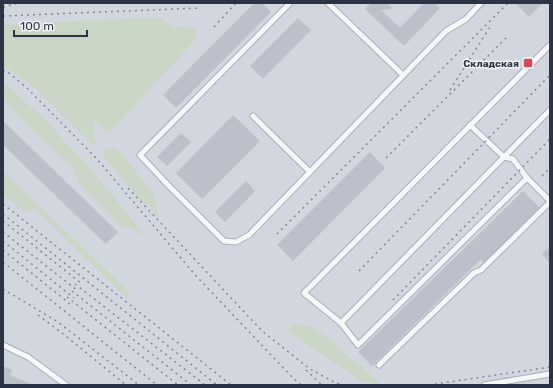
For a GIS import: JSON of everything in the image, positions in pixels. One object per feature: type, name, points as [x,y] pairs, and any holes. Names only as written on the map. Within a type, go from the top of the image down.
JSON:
[{"type":"street","points":[[290,3],[140,155],[224,241],[236,242],[249,235],[446,31],[466,19],[481,3]]},
{"type":"street","points":[[328,3],[403,75]]},
{"type":"street","points":[[527,178],[358,345],[340,323],[304,293],[550,45]]},
{"type":"street","points":[[340,323],[550,110]]},
{"type":"street","points":[[253,116],[310,172]]},
{"type":"street","points":[[379,365],[474,273],[481,270],[550,201],[527,178],[513,159],[504,157],[470,125]]},
{"type":"street","points":[[3,345],[28,357],[66,385]]},
{"type":"street","points":[[484,385],[550,374]]},
{"type":"shaded area","points":[[3,3],[550,3],[550,385],[3,385]]},
{"type":"green space","points":[[160,17],[173,27],[189,27],[197,30],[194,41],[110,132],[94,122],[95,147],[35,88],[3,65],[3,25]]},
{"type":"green space","points":[[3,83],[12,89],[48,123],[96,175],[146,237],[130,227],[124,229],[82,187],[73,169],[3,100]]},
{"type":"green space","points":[[116,147],[154,194],[159,220],[150,207],[143,203],[104,157],[102,151]]},
{"type":"green space","points":[[3,171],[130,293],[127,298],[34,208],[27,213],[3,195]]},
{"type":"green space","points":[[295,323],[310,327],[332,340],[344,353],[381,385],[361,381],[288,331]]},
{"type":"building","points":[[254,3],[262,3],[271,12],[176,108],[163,95]]},
{"type":"building","points":[[371,3],[388,3],[393,9],[381,10],[400,28],[424,3],[435,3],[440,8],[404,46],[365,9]]},
{"type":"building","points":[[543,3],[529,17],[516,4]]},
{"type":"building","points":[[298,18],[311,30],[263,79],[250,66]]},
{"type":"building","points":[[233,115],[260,141],[202,199],[176,173]]},
{"type":"building","points":[[3,121],[118,232],[106,244],[3,145]]},
{"type":"building","points":[[181,133],[191,142],[167,166],[157,157]]},
{"type":"building","points":[[370,152],[385,168],[293,261],[277,245]]},
{"type":"building","points":[[246,181],[255,191],[225,222],[215,212]]},
{"type":"building","points":[[523,191],[540,208],[484,263],[480,260],[372,366],[358,352]]},
{"type":"building","points":[[550,247],[550,263],[542,254]]},
{"type":"building","points":[[3,366],[12,370],[10,375],[33,385],[3,384]]},
{"type":"railway","points":[[3,7],[18,3]]},
{"type":"railway","points":[[214,27],[236,3]]},
{"type":"railway","points":[[277,234],[508,3]]},
{"type":"railway","points":[[3,16],[200,8]]},
{"type":"railway","points":[[450,90],[490,27]]},
{"type":"railway","points":[[386,158],[507,37]]},
{"type":"railway","points":[[3,70],[27,88],[97,159],[197,277],[301,385]]},
{"type":"railway","points":[[359,271],[550,75]]},
{"type":"railway","points":[[393,300],[550,139]]},
{"type":"railway","points":[[542,176],[550,168]]},
{"type":"railway","points":[[128,188],[262,331],[310,369],[334,382],[343,385]]},
{"type":"railway","points":[[3,204],[231,385]]},
{"type":"railway","points":[[3,214],[217,385]]},
{"type":"railway","points":[[3,221],[82,284]]},
{"type":"railway","points":[[3,232],[78,291]]},
{"type":"railway","points":[[3,241],[74,298]]},
{"type":"railway","points":[[3,250],[70,304]]},
{"type":"railway","points":[[3,262],[157,385]]},
{"type":"railway","points":[[75,284],[205,385]]},
{"type":"railway","points":[[3,289],[58,322],[139,385]]},
{"type":"railway","points":[[72,291],[191,385]]},
{"type":"railway","points":[[67,297],[178,385]]},
{"type":"railway","points":[[38,315],[126,385]]},
{"type":"railway","points":[[429,385],[550,367]]},
{"type":"railway","points":[[306,370],[322,385]]},
{"type":"place","name":"Складская","points":[[528,63]]}]
